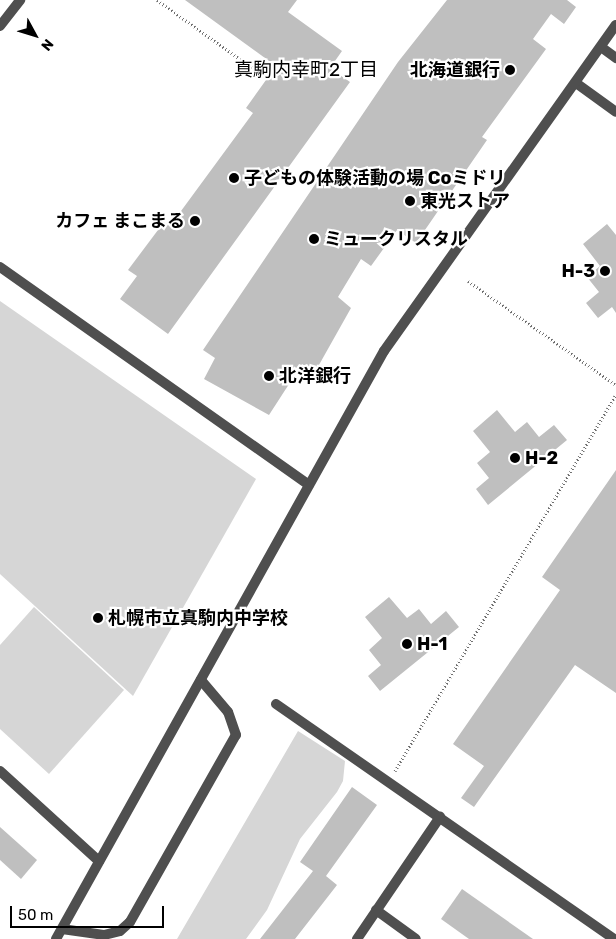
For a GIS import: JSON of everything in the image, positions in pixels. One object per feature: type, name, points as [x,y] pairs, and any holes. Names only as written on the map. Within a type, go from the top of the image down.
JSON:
[{"type":"street","points":[[0,26],[20,0]]},
{"type":"street","points":[[56,939],[384,351],[576,84],[616,25]]},
{"type":"street","points":[[601,47],[616,58]]},
{"type":"street","points":[[576,84],[616,112]]},
{"type":"street","points":[[0,267],[309,485]]},
{"type":"street","points":[[62,929],[104,935],[120,931],[130,922],[236,735],[228,712],[201,680]]},
{"type":"street","points":[[276,704],[614,939]]},
{"type":"street","points":[[0,771],[99,861]]},
{"type":"street","points":[[356,939],[440,817]]},
{"type":"street","points":[[376,910],[416,939]]},
{"type":"path","points":[[157,0],[257,71]]},
{"type":"path","points":[[468,281],[616,385]]},
{"type":"path","points":[[389,781],[616,394]]},
{"type":"shaded area","name":"札幌市立真駒内中学校","points":[[0,301],[256,479],[133,696],[0,574]]},
{"type":"shaded area","points":[[34,607],[124,690],[49,774],[0,729],[0,645]]},
{"type":"shaded area","points":[[298,731],[345,761],[343,781],[337,792],[300,839],[267,910],[246,939],[177,939]]},
{"type":"building","points":[[185,0],[297,0],[288,12],[342,51],[330,68],[350,82],[168,334],[120,299],[137,276],[128,270],[164,222],[170,226],[253,113],[246,108],[276,66]]},
{"type":"building","points":[[447,0],[567,0],[576,7],[564,24],[551,14],[533,39],[546,49],[482,137],[487,140],[416,243],[397,230],[371,266],[361,259],[338,297],[351,308],[315,372],[302,364],[269,415],[204,379],[215,358],[203,350],[398,62]]},
{"type":"building","name":"H-3","points":[[607,224],[616,235],[616,313],[612,307],[598,318],[586,303],[599,292],[587,277],[600,266],[583,244]]},
{"type":"building","name":"H-2","points":[[497,410],[515,432],[527,422],[539,437],[554,425],[567,440],[488,505],[476,489],[489,478],[477,463],[490,452],[473,431]]},
{"type":"building","points":[[616,470],[616,693],[575,665],[474,807],[461,798],[484,766],[453,744],[560,590],[542,577]]},
{"type":"building","name":"H-1","points":[[389,597],[407,618],[419,609],[431,624],[446,611],[459,627],[380,691],[368,676],[381,665],[369,650],[382,638],[365,617]]},
{"type":"building","points":[[352,787],[377,805],[326,876],[337,885],[295,939],[260,939],[313,871],[300,862]]},
{"type":"building","points":[[0,827],[37,860],[21,879],[0,860]]},
{"type":"building","points":[[462,889],[533,939],[469,939],[441,919]]},
{"type":"place","name":"北海道銀行","points":[[510,70]]},
{"type":"place","name":"子どもの体験活動の場 Coミドリ","points":[[234,178]]},
{"type":"place","name":"東光ストア","points":[[410,201]]},
{"type":"place","name":"カフェ まこまる","points":[[195,221]]},
{"type":"place","name":"ミュークリスタル","points":[[314,239]]},
{"type":"place","name":"H-3","points":[[605,271]]},
{"type":"place","name":"北洋銀行","points":[[269,376]]},
{"type":"place","name":"H-2","points":[[515,458]]},
{"type":"place","name":"札幌市立真駒内中学校","points":[[98,618]]},
{"type":"place","name":"H-1","points":[[407,644]]},
{"type":"district","name":"真駒内幸町2丁目","points":[[306,70]]}]
